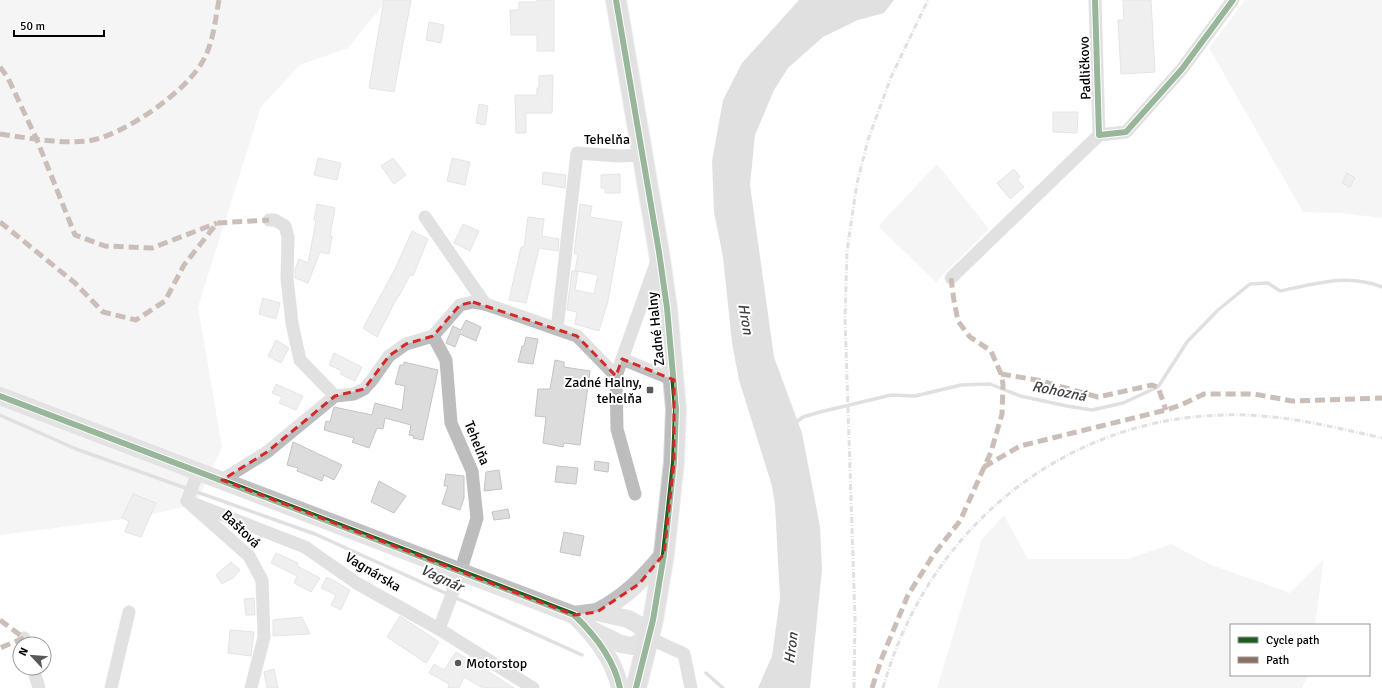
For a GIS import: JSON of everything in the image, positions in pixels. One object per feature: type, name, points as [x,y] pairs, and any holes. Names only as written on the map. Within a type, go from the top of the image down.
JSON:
[{"type":"main road","name":"Zadné Halny","points":[[616,0],[659,252],[676,409],[674,462],[664,554],[642,664]]},
{"type":"street","name":"Padličkovo","points":[[1095,0],[1099,135]]},
{"type":"street","points":[[951,278],[1099,135],[1126,132],[1182,69],[1233,0]]},
{"type":"street","name":"Tehelňa","points":[[557,329],[578,154],[619,156],[643,155]]},
{"type":"street","points":[[425,216],[485,304]]},
{"type":"street","points":[[269,220],[275,220],[285,226],[288,236],[287,278],[300,360],[336,396]]},
{"type":"street","points":[[635,494],[617,429],[616,376],[659,252]]},
{"type":"street","points":[[0,396],[192,487],[222,480],[267,452],[336,396],[354,394],[364,389],[389,356],[406,344],[432,336],[460,305],[473,302],[485,304],[577,336],[616,376]]},
{"type":"street","name":"Tehelňa","points":[[432,336],[446,360],[451,423],[472,471],[477,518],[455,586],[439,629]]},
{"type":"street","points":[[622,359],[674,380]]},
{"type":"street","points":[[222,480],[455,586],[574,615],[597,612],[613,604],[639,584],[664,554]]},
{"type":"street","name":"Vagnárska","points":[[192,487],[305,547],[358,584],[439,629],[533,688]]},
{"type":"street","name":"Baštová","points":[[192,487],[249,556],[262,580],[264,637],[251,688]]},
{"type":"street","points":[[111,688],[129,612]]},
{"type":"street","points":[[597,612],[628,619],[639,625],[642,664]]},
{"type":"street","points":[[574,615],[589,629],[604,649],[615,670],[620,688]]},
{"type":"street","points":[[589,629],[621,644],[632,646],[642,664]]},
{"type":"street","points":[[642,664],[684,654],[691,688]]},
{"type":"street","points":[[35,676],[39,688]]},
{"type":"highlighted area","points":[[473,302],[577,336],[616,376],[622,359],[674,380],[674,462],[664,554],[639,584],[597,612],[574,615],[222,480],[267,452],[335,396],[364,389],[389,356],[406,344],[433,336],[460,305]]},
{"type":"shaded area","points":[[0,0],[387,0],[348,48],[300,65],[261,107],[198,307],[222,447],[196,504],[140,517],[0,535]]},
{"type":"shaded area","points":[[1245,0],[1382,0],[1382,218],[1340,213],[1303,212],[1209,48]]},
{"type":"shaded area","points":[[937,164],[989,229],[936,282],[879,227],[880,224]]},
{"type":"shaded area","points":[[1004,515],[1028,559],[1128,559],[1171,544],[1209,564],[1290,593],[1324,559],[1315,624],[1230,624],[1230,676],[1308,676],[1302,688],[937,688],[982,539]]},
{"type":"water","name":"Hron","points":[[799,0],[894,0],[884,13],[858,20],[823,37],[788,68],[774,90],[755,135],[750,185],[774,357],[802,433],[820,527],[822,570],[810,688],[758,688],[772,656],[780,598],[775,505],[772,486],[739,380],[732,343],[723,257],[714,212],[712,161],[723,100],[742,63]]},
{"type":"building","points":[[384,0],[411,0],[394,92],[369,88]]},
{"type":"building","points":[[537,0],[554,0],[554,51],[537,51],[537,35],[511,35],[510,10],[519,10],[519,2],[537,2]]},
{"type":"building","points":[[1123,0],[1151,0],[1155,72],[1121,74],[1118,20],[1124,20]]},
{"type":"building","points":[[429,22],[444,25],[441,43],[426,40]]},
{"type":"building","points":[[553,75],[552,113],[526,113],[526,133],[516,133],[515,95],[537,95],[537,88],[539,88],[539,76]]},
{"type":"building","points":[[479,104],[488,106],[485,125],[476,123]]},
{"type":"building","points":[[1053,112],[1078,112],[1077,133],[1053,132]]},
{"type":"building","points":[[318,158],[341,163],[337,180],[314,175]]},
{"type":"building","points":[[393,158],[406,175],[394,184],[381,166]]},
{"type":"building","points":[[452,158],[470,162],[465,185],[447,181]]},
{"type":"building","points":[[1014,169],[1020,177],[1017,179],[1024,187],[1010,199],[997,183]]},
{"type":"building","points":[[543,172],[566,175],[565,188],[542,184]]},
{"type":"building","points":[[1347,173],[1355,178],[1350,187],[1342,183]]},
{"type":"building","points":[[620,174],[620,193],[605,193],[605,188],[601,188],[601,175]]},
{"type":"building","points":[[317,204],[335,208],[330,236],[332,236],[329,254],[320,252],[308,283],[295,278],[295,269],[299,259],[308,263],[316,221],[314,220]]},
{"type":"building","points":[[580,204],[592,206],[590,217],[622,222],[608,301],[599,331],[575,324],[577,312],[567,310],[572,271],[575,271],[578,254],[574,254]],"holes":[[[578,271],[598,275],[594,294],[575,290]]]},
{"type":"building","points":[[528,217],[544,219],[542,236],[559,239],[558,251],[539,248],[526,303],[509,300],[521,247],[524,247]]},
{"type":"building","points":[[463,224],[479,231],[470,251],[454,243]]},
{"type":"building","points":[[412,231],[428,239],[413,276],[410,275],[377,337],[363,328],[395,269]]},
{"type":"building","points":[[263,298],[280,303],[276,319],[259,314]]},
{"type":"building","points":[[466,320],[481,327],[476,341],[460,334],[455,347],[446,343],[453,326],[461,330]]},
{"type":"building","points":[[526,337],[538,339],[533,364],[518,362]]},
{"type":"building","points":[[276,340],[289,348],[281,363],[268,356]]},
{"type":"building","points":[[334,353],[362,367],[355,381],[340,374],[342,371],[329,365]]},
{"type":"building","points":[[555,360],[564,362],[564,367],[590,371],[580,445],[564,443],[563,447],[543,443],[546,417],[535,416],[538,389],[550,389]]},
{"type":"building","points":[[404,362],[438,370],[423,440],[413,438],[414,436],[409,435],[411,425],[385,418],[383,429],[377,428],[369,448],[352,442],[354,438],[324,430],[326,421],[330,422],[334,407],[372,415],[375,403],[402,410],[405,386],[395,384],[400,365],[404,365]]},
{"type":"building","points":[[276,384],[303,396],[296,410],[279,403],[282,397],[272,393]]},
{"type":"building","points":[[293,442],[342,465],[334,480],[324,475],[322,481],[297,471],[298,468],[287,465]]},
{"type":"building","points":[[595,461],[609,463],[608,472],[594,470]]},
{"type":"building","points":[[557,466],[578,468],[576,484],[555,482]]},
{"type":"building","points":[[499,470],[502,489],[484,491],[486,472]]},
{"type":"building","points":[[446,474],[464,476],[464,498],[460,510],[442,504],[448,486],[444,486]]},
{"type":"building","points":[[379,481],[406,496],[394,513],[371,502]]},
{"type":"building","points":[[133,494],[156,503],[141,537],[125,532],[129,521],[122,518]]},
{"type":"building","points":[[508,509],[510,518],[494,520],[492,512]]},
{"type":"building","points":[[564,532],[584,536],[580,556],[560,552]]},
{"type":"building","points":[[276,553],[298,563],[297,566],[320,578],[311,592],[294,583],[297,576],[271,563]]},
{"type":"building","points":[[231,562],[240,570],[233,578],[222,584],[216,575]]},
{"type":"building","points":[[327,577],[350,590],[341,610],[331,605],[336,595],[321,588]]},
{"type":"building","points":[[254,598],[255,615],[246,615],[244,599]]},
{"type":"building","points":[[400,616],[439,642],[426,663],[387,637]]},
{"type":"building","points":[[302,617],[310,634],[273,636],[273,620]]},
{"type":"building","points":[[230,630],[254,632],[251,656],[228,653]]},
{"type":"building","points":[[456,652],[514,688],[483,688],[464,677],[459,688],[448,688],[449,684],[429,673],[434,664],[444,670]]},
{"type":"building","points":[[274,669],[278,688],[267,688],[264,672]]},
{"type":"waterway","name":"Rohozná","points":[[795,423],[803,417],[820,412],[891,395],[915,396],[961,385],[990,384],[1020,396],[1092,410],[1123,403],[1158,387],[1187,342],[1218,310],[1250,284],[1268,283],[1280,291],[1318,283],[1344,280],[1369,283],[1382,287]]},
{"type":"waterway","name":"Vagnár","points":[[0,415],[76,449],[315,534],[582,655]]},
{"type":"waterway","name":"Vagnár","points":[[706,673],[723,688]]},
{"type":"railway","points":[[854,688],[855,618],[845,319],[847,251],[857,183],[868,140],[891,77],[928,0]]},
{"type":"railway","points":[[883,688],[903,632],[931,580],[966,534],[1008,494],[1055,462],[1107,437],[1163,421],[1223,415],[1283,418],[1382,438]]},
{"type":"marked path","points":[[0,134],[33,139],[77,142],[102,137],[134,122],[150,112],[181,88],[201,64],[211,41],[219,0]]},
{"type":"marked path","points":[[0,67],[8,78],[37,140],[75,235],[105,246],[152,248],[217,223]]},
{"type":"marked path","points":[[0,222],[75,283],[103,312],[136,320],[165,301],[184,265],[217,223],[269,220]]},
{"type":"marked path","points":[[872,688],[881,660],[908,595],[934,554],[960,521],[991,452],[1002,414],[1003,384],[1001,374],[991,351],[970,337],[958,321],[951,278]]},
{"type":"marked path","points":[[1001,374],[1037,380],[1098,397],[1152,385],[1158,387],[1166,410]]},
{"type":"marked path","points":[[984,467],[1020,446],[1166,410],[1181,405],[1204,394],[1254,394],[1292,401],[1382,398]]},
{"type":"marked path","points":[[0,620],[24,638],[0,648]]},
{"type":"cycle path","points":[[616,0],[659,252],[667,308],[676,409],[674,462],[664,554],[653,620],[636,688]]},
{"type":"cycle path","points":[[1095,0],[1099,135],[1126,132],[1182,69],[1233,0]]},
{"type":"cycle path","points":[[0,396],[574,615],[603,648],[613,667],[620,688]]},
{"type":"place","name":"Zadné Halny, tehelňa","points":[[650,390]]},
{"type":"place","name":"Motorstop","points":[[458,663]]}]
